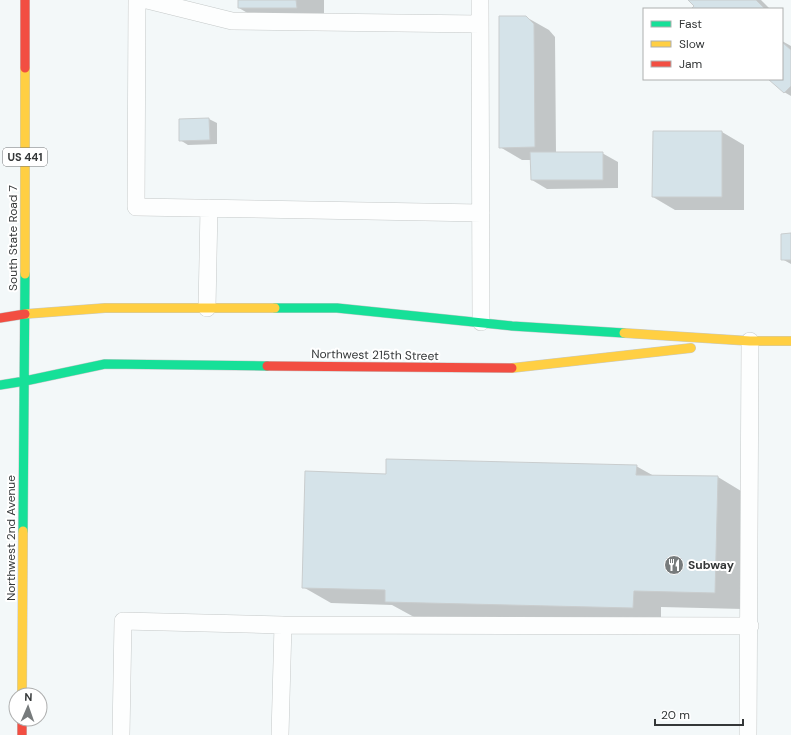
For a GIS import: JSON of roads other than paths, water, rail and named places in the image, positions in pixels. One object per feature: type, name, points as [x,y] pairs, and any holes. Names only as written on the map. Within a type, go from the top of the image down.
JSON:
[{"type":"street","name":"South State Road 7","points":[[25,0],[25,381]]},
{"type":"street","name":"Northwest 215th Street","points":[[0,318],[25,314],[105,308],[337,308],[512,326],[750,341],[791,341]]},
{"type":"street","name":"Northwest 215th Street","points":[[0,385],[105,364],[510,368],[750,341]]},
{"type":"street","name":"Northwest 2nd Avenue","points":[[22,687],[25,381]]},
{"type":"lane","points":[[137,0],[136,207],[481,213]]},
{"type":"lane","points":[[147,0],[232,21],[480,24]]},
{"type":"lane","points":[[480,0],[481,322]]},
{"type":"lane","points":[[207,308],[209,208]]},
{"type":"lane","points":[[748,735],[750,626],[750,341]]},
{"type":"lane","points":[[121,735],[123,621],[283,624],[750,626]]},
{"type":"lane","points":[[280,735],[283,624]]},
{"type":"place","name":"Subway","points":[[674,565]]}]
